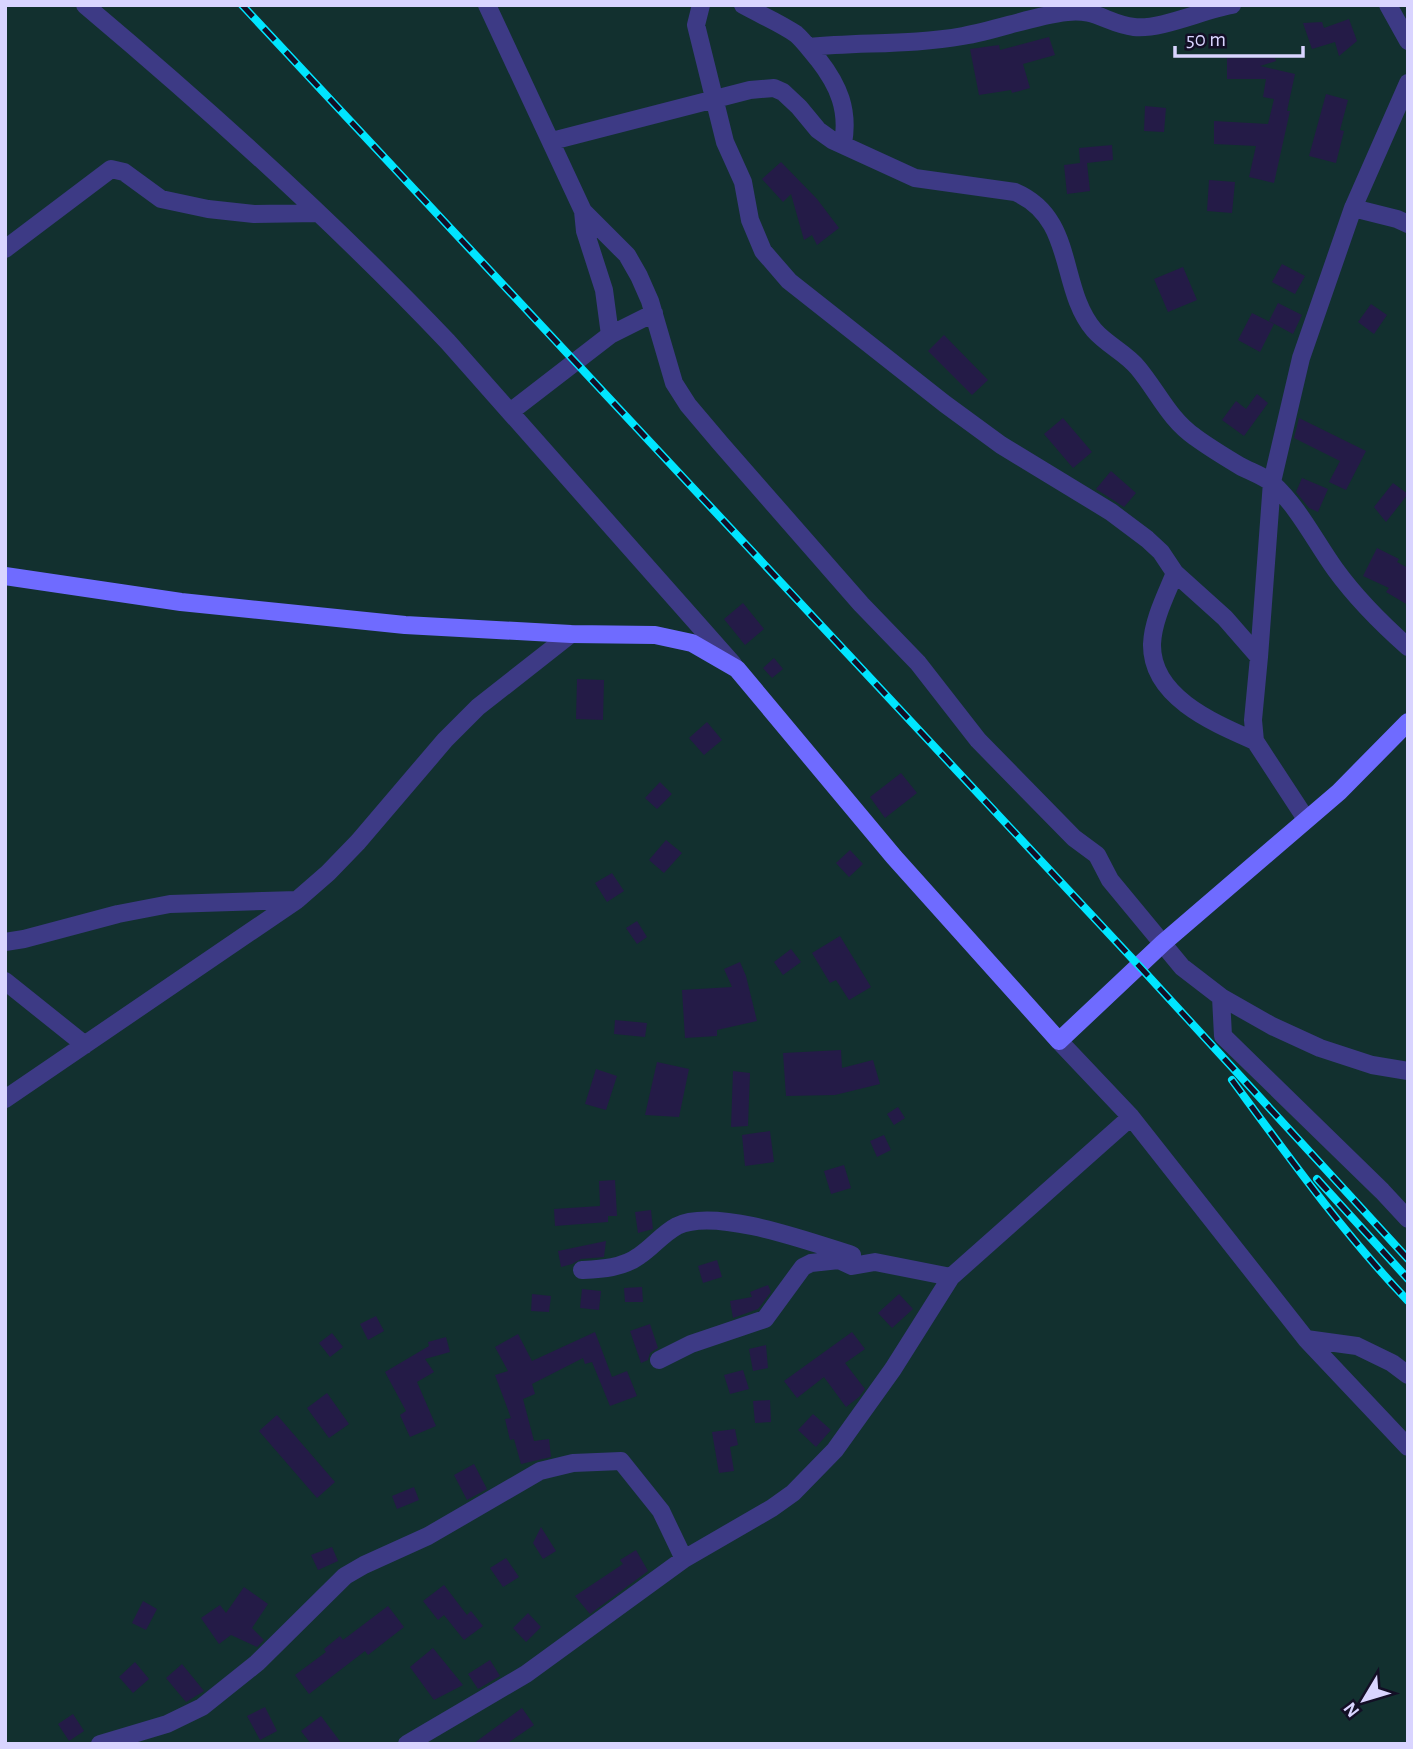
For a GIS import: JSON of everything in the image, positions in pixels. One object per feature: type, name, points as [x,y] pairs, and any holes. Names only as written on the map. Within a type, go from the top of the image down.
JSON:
[{"type":"street","points":[[85,5],[173,79],[402,294],[737,669],[894,857],[1059,1041],[1132,1117],[1306,1339],[1408,1447]]},
{"type":"street","points":[[487,5],[583,211],[585,231],[604,290],[610,335]]},
{"type":"street","points":[[701,5],[696,24],[725,142],[743,182],[750,220],[763,251],[777,268],[945,404],[990,437],[1128,523],[1161,552],[1175,573],[1224,618],[1258,657]]},
{"type":"street","points":[[743,5],[797,35],[834,81],[847,125],[843,144]]},
{"type":"street","points":[[809,47],[927,41],[1007,27],[1066,8],[1086,11],[1123,25],[1145,27],[1233,5]]},
{"type":"street","points":[[1388,5],[1408,41]]},
{"type":"street","points":[[1306,819],[1255,741],[1253,720],[1272,482],[1301,358],[1353,208],[1408,83]]},
{"type":"street","points":[[552,141],[750,90],[774,88],[783,92],[818,130],[832,140],[915,178],[1016,192],[1036,202],[1052,223],[1081,309],[1093,328],[1139,368],[1163,406],[1193,436],[1240,466],[1272,482],[1305,522],[1336,571],[1408,647]]},
{"type":"street","points":[[5,249],[111,169],[124,172],[161,199],[254,214],[318,213]]},
{"type":"street","points":[[1353,208],[1408,224]]},
{"type":"street","points":[[583,211],[626,255],[639,276],[654,313],[674,383],[688,405],[861,604],[918,663],[978,740],[1074,838],[1097,855],[1110,880],[1182,967],[1221,997],[1272,1026],[1320,1048],[1372,1065],[1408,1071]]},
{"type":"street","points":[[510,412],[610,335],[654,313]]},
{"type":"street","points":[[1175,573],[1152,642],[1155,668],[1170,689],[1212,722],[1255,741]]},
{"type":"street","points":[[5,576],[265,611],[405,625],[572,634],[655,635],[677,638],[710,652],[737,669]]},
{"type":"street","points":[[5,1099],[297,900],[351,850],[445,740],[470,715],[572,634]]},
{"type":"street","points":[[1059,1041],[1163,943],[1339,792],[1408,722]]},
{"type":"street","points":[[5,942],[170,904],[297,900]]},
{"type":"street","points":[[5,981],[85,1045]]},
{"type":"street","points":[[1221,997],[1223,1036],[1408,1219]]},
{"type":"street","points":[[407,1744],[526,1675],[684,1559],[793,1493],[835,1450],[893,1369],[951,1277],[1132,1117]]},
{"type":"street","points":[[582,1270],[611,1268],[623,1264],[639,1257],[658,1238],[678,1226],[704,1220],[768,1231],[875,1262],[951,1277]]},
{"type":"street","points":[[659,1360],[691,1344],[765,1319],[803,1267],[811,1263],[839,1260],[852,1266],[875,1262]]},
{"type":"street","points":[[1306,1339],[1357,1346],[1392,1363],[1408,1375]]},
{"type":"street","points":[[100,1744],[167,1724],[202,1707],[257,1663],[345,1576],[440,1529],[540,1471],[573,1463],[621,1461],[661,1511],[684,1559]]},
{"type":"green space","points":[[5,5],[1408,5],[1408,1744],[5,1744]]},
{"type":"building","points":[[1349,19],[1357,41],[1339,56],[1335,42],[1312,49],[1303,23],[1322,22],[1324,28]]},
{"type":"building","points":[[1049,37],[1055,55],[1023,64],[1030,88],[1012,93],[1011,90],[979,95],[970,49],[999,45],[1000,50]]},
{"type":"building","points":[[1227,58],[1275,58],[1276,61],[1260,66],[1295,74],[1274,183],[1249,177],[1256,146],[1214,144],[1214,121],[1268,124],[1274,99],[1263,97],[1266,79],[1227,79]]},
{"type":"building","points":[[1326,94],[1348,100],[1340,130],[1344,131],[1336,163],[1309,156]]},
{"type":"building","points":[[1145,106],[1166,108],[1164,132],[1144,131]]},
{"type":"building","points":[[1112,145],[1113,160],[1087,163],[1090,191],[1067,194],[1064,165],[1080,163],[1079,148]]},
{"type":"building","points":[[781,162],[817,199],[839,228],[817,245],[812,235],[804,240],[791,194],[783,202],[762,179]]},
{"type":"building","points":[[1209,180],[1235,182],[1232,213],[1207,211]]},
{"type":"building","points":[[1282,264],[1305,276],[1295,294],[1272,282]]},
{"type":"building","points":[[1183,267],[1197,300],[1168,312],[1154,279]]},
{"type":"building","points":[[1278,303],[1302,315],[1293,334],[1269,321]]},
{"type":"building","points":[[1371,304],[1387,315],[1374,334],[1358,322]]},
{"type":"building","points":[[1252,313],[1274,324],[1260,352],[1238,340]]},
{"type":"building","points":[[944,335],[988,380],[972,395],[928,351]]},
{"type":"building","points":[[1257,394],[1268,403],[1244,436],[1222,420],[1236,401],[1246,409]]},
{"type":"building","points":[[1063,418],[1092,452],[1073,468],[1044,434]]},
{"type":"building","points":[[1299,418],[1366,451],[1346,490],[1329,482],[1340,461],[1294,438]]},
{"type":"building","points":[[1111,471],[1136,493],[1124,507],[1096,489]]},
{"type":"building","points":[[1302,478],[1328,489],[1318,512],[1309,508],[1296,492]]},
{"type":"building","points":[[1393,483],[1408,494],[1386,522],[1374,507]]},
{"type":"building","points":[[1377,548],[1399,559],[1397,562],[1408,568],[1408,605],[1386,592],[1389,588],[1363,576]]},
{"type":"building","points":[[743,603],[764,629],[745,645],[724,619]]},
{"type":"building","points":[[774,658],[783,669],[772,678],[763,668]]},
{"type":"building","points":[[577,679],[604,680],[603,720],[576,719]]},
{"type":"building","points":[[707,722],[722,740],[704,755],[689,738]]},
{"type":"building","points":[[901,773],[917,793],[885,818],[870,797]]},
{"type":"building","points":[[660,782],[672,794],[657,809],[645,798]]},
{"type":"building","points":[[666,840],[682,853],[664,873],[649,860]]},
{"type":"building","points":[[850,850],[863,864],[849,877],[836,863]]},
{"type":"building","points":[[612,873],[624,891],[607,902],[595,883]]},
{"type":"building","points":[[637,921],[647,937],[637,944],[626,928]]},
{"type":"building","points":[[840,936],[871,987],[849,1000],[836,980],[830,983],[812,953]]},
{"type":"building","points":[[791,949],[801,962],[783,975],[774,962]]},
{"type":"building","points":[[740,962],[757,1021],[717,1030],[717,1036],[685,1038],[682,990],[732,987],[724,969]]},
{"type":"building","points":[[615,1020],[647,1023],[645,1037],[614,1034]]},
{"type":"building","points":[[841,1050],[842,1068],[873,1060],[880,1084],[835,1095],[786,1096],[783,1053]]},
{"type":"building","points":[[657,1062],[689,1069],[679,1117],[645,1115]]},
{"type":"building","points":[[596,1069],[617,1076],[606,1110],[585,1104]]},
{"type":"building","points":[[733,1071],[750,1073],[748,1126],[731,1127]]},
{"type":"building","points":[[898,1107],[905,1118],[894,1125],[887,1114]]},
{"type":"building","points":[[770,1131],[774,1162],[745,1166],[742,1135]]},
{"type":"building","points":[[884,1135],[891,1150],[877,1157],[870,1141]]},
{"type":"building","points":[[844,1165],[851,1188],[831,1194],[824,1171]]},
{"type":"building","points":[[615,1180],[617,1216],[608,1216],[608,1222],[555,1226],[554,1209],[600,1206],[599,1181]]},
{"type":"building","points":[[651,1210],[653,1229],[638,1233],[635,1212]]},
{"type":"building","points":[[606,1241],[604,1257],[581,1259],[561,1267],[558,1251]]},
{"type":"building","points":[[717,1260],[722,1277],[703,1283],[698,1266]]},
{"type":"building","points":[[768,1285],[771,1292],[758,1309],[733,1318],[730,1301],[752,1297],[750,1292]]},
{"type":"building","points":[[642,1287],[643,1302],[625,1302],[624,1288]]},
{"type":"building","points":[[582,1289],[601,1291],[599,1310],[580,1308]]},
{"type":"building","points":[[532,1294],[551,1296],[549,1312],[531,1311]]},
{"type":"building","points":[[899,1294],[913,1309],[892,1328],[878,1313]]},
{"type":"building","points":[[376,1316],[384,1331],[368,1340],[360,1324]]},
{"type":"building","points":[[650,1324],[658,1348],[650,1353],[648,1360],[641,1363],[630,1331]]},
{"type":"building","points":[[595,1332],[612,1377],[627,1371],[637,1396],[610,1406],[592,1362],[585,1364],[583,1358],[532,1384],[535,1394],[523,1399],[534,1441],[549,1439],[551,1457],[521,1464],[514,1439],[510,1440],[505,1419],[511,1418],[495,1375],[508,1371],[495,1347],[518,1334],[532,1361]]},
{"type":"building","points":[[852,1332],[865,1349],[845,1363],[865,1389],[859,1397],[846,1407],[824,1377],[797,1398],[784,1381]]},
{"type":"building","points":[[332,1333],[343,1347],[330,1357],[319,1343]]},
{"type":"building","points":[[446,1337],[450,1352],[425,1359],[434,1372],[417,1382],[436,1426],[410,1437],[400,1415],[406,1411],[385,1372],[429,1346],[428,1342]]},
{"type":"building","points":[[766,1345],[768,1368],[753,1371],[749,1349]]},
{"type":"building","points":[[743,1370],[749,1389],[730,1394],[724,1375]]},
{"type":"building","points":[[327,1393],[349,1424],[329,1438],[307,1408]]},
{"type":"building","points":[[770,1400],[771,1422],[755,1423],[753,1401]]},
{"type":"building","points":[[813,1414],[831,1430],[816,1447],[798,1430]]},
{"type":"building","points":[[277,1415],[335,1482],[317,1498],[259,1431]]},
{"type":"building","points":[[735,1429],[738,1445],[730,1447],[734,1471],[719,1473],[712,1432]]},
{"type":"building","points":[[474,1464],[487,1489],[467,1500],[454,1475]]},
{"type":"building","points":[[414,1487],[419,1500],[397,1509],[392,1496]]},
{"type":"building","points":[[541,1527],[556,1551],[543,1559],[533,1543]]},
{"type":"building","points":[[332,1547],[338,1561],[318,1570],[311,1555]]},
{"type":"building","points":[[636,1550],[648,1571],[590,1614],[575,1596],[623,1564],[620,1560]]},
{"type":"building","points":[[506,1558],[519,1577],[503,1587],[490,1568]]},
{"type":"building","points":[[444,1585],[467,1615],[471,1611],[483,1626],[464,1640],[444,1615],[438,1620],[423,1601]]},
{"type":"building","points":[[244,1587],[268,1604],[252,1628],[264,1640],[257,1647],[231,1635],[219,1644],[201,1618],[220,1605],[226,1613]]},
{"type":"building","points":[[143,1601],[157,1609],[146,1630],[132,1623]]},
{"type":"building","points":[[388,1606],[404,1627],[368,1655],[365,1651],[309,1694],[295,1675],[326,1652],[324,1649],[340,1636],[343,1640]]},
{"type":"building","points":[[528,1613],[541,1627],[526,1642],[513,1628]]},
{"type":"building","points":[[433,1648],[463,1685],[434,1700],[410,1667]]},
{"type":"building","points":[[490,1660],[500,1676],[478,1689],[468,1674]]},
{"type":"building","points":[[135,1662],[149,1679],[133,1693],[119,1677]]},
{"type":"building","points":[[182,1664],[204,1691],[186,1702],[166,1678]]},
{"type":"building","points":[[265,1707],[277,1731],[260,1740],[247,1716]]},
{"type":"building","points":[[522,1708],[534,1725],[506,1744],[473,1744]]},
{"type":"building","points":[[73,1714],[84,1731],[69,1741],[58,1724]]},
{"type":"building","points":[[321,1716],[342,1744],[311,1744],[301,1731]]},
{"type":"railway","points":[[242,5],[1141,968],[1408,1259]]},
{"type":"railway","points":[[1232,1080],[1339,1221],[1408,1301]]},
{"type":"railway","points":[[1317,1179],[1408,1279]]}]
